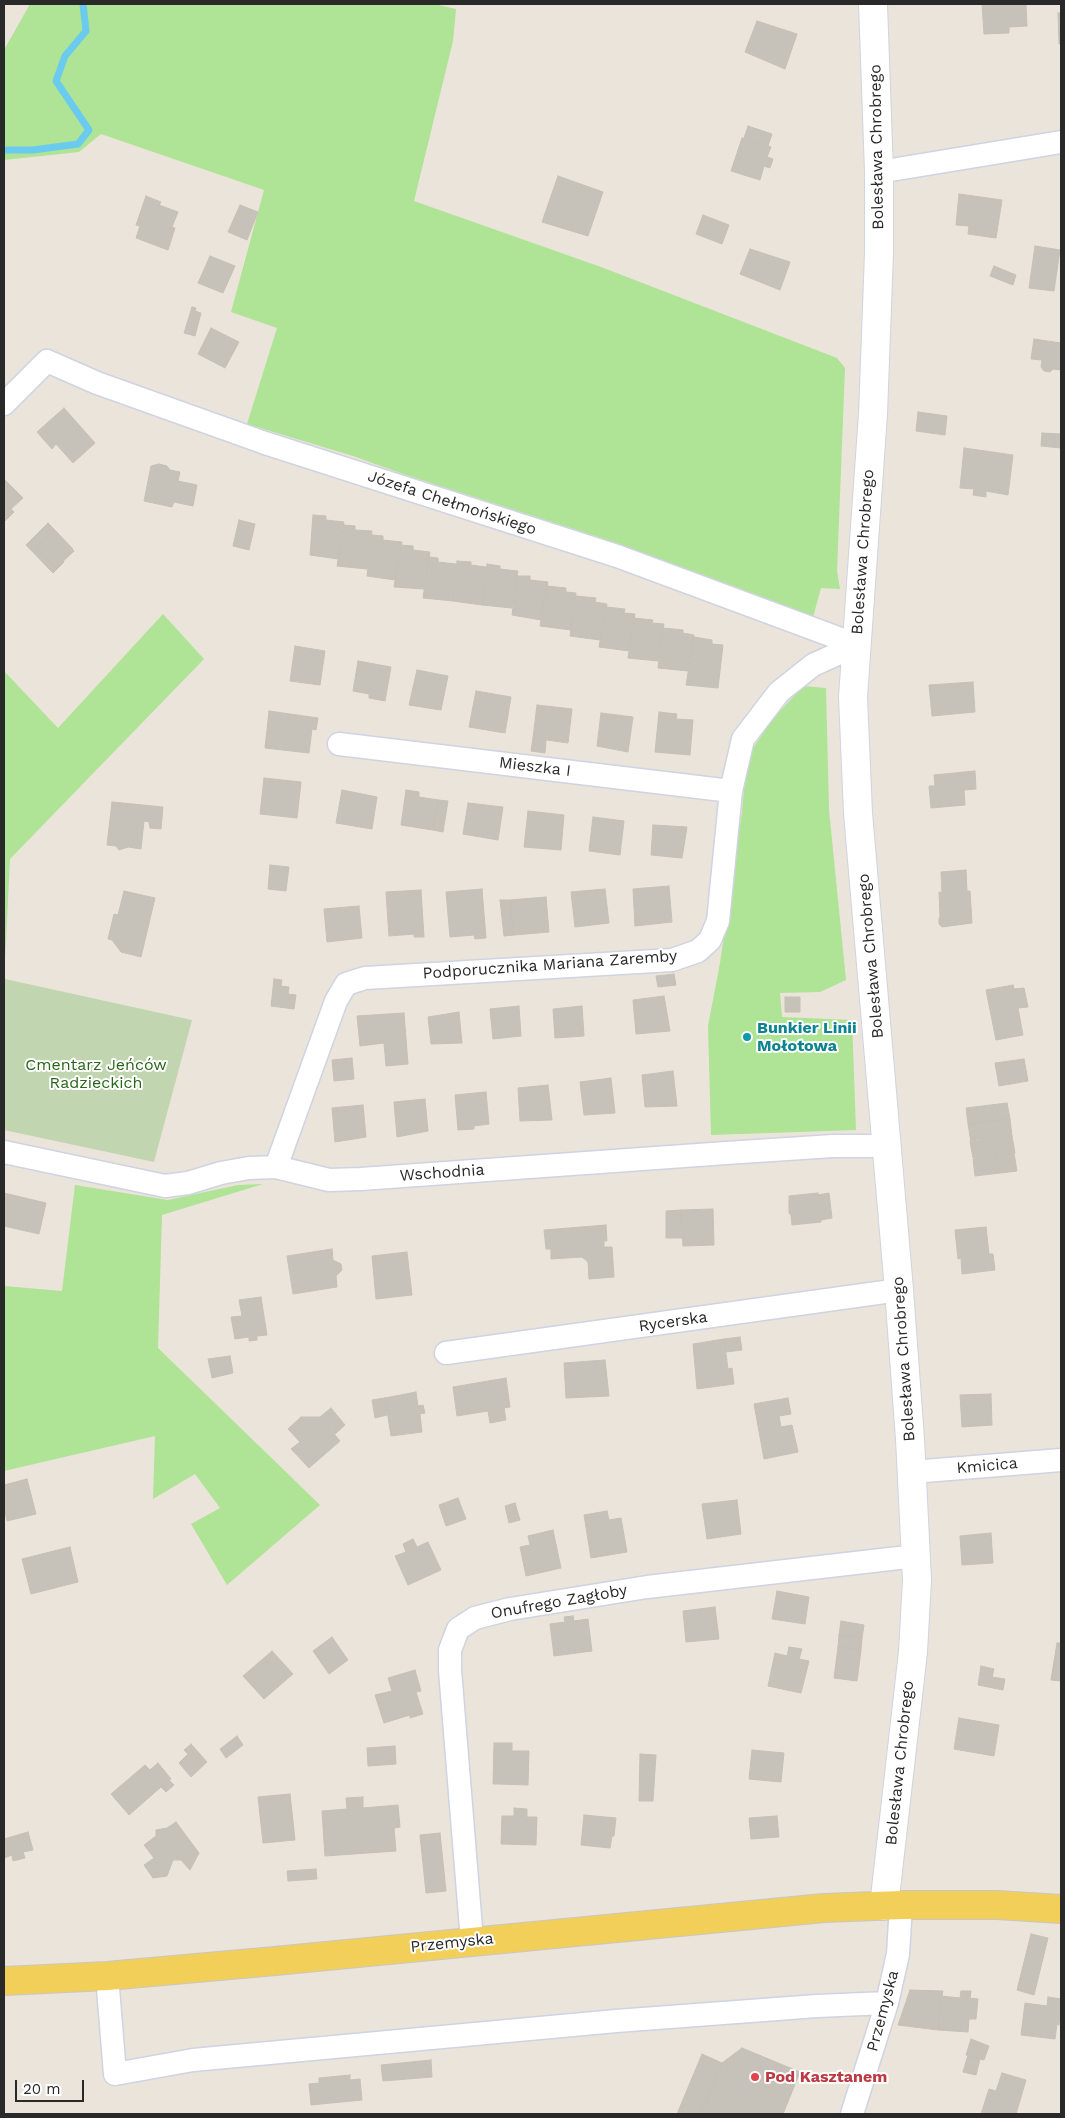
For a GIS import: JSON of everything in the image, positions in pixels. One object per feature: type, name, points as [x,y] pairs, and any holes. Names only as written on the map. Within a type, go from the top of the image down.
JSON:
[{"type":"main road","name":"Przemyska","points":[[4,1981],[107,1976],[824,1908],[892,1905],[997,1905],[1061,1909]]},
{"type":"street","name":"Bolesława Chrobrego","points":[[873,4],[879,172],[879,253],[873,414],[854,697],[858,813],[888,1146],[912,1472],[916,1556],[913,1652],[892,1905]]},
{"type":"street","points":[[879,172],[1061,142]]},
{"type":"street","name":"Józefa Chełmońskiego","points":[[4,404],[47,361],[98,383],[265,444],[617,556],[857,645]]},
{"type":"street","name":"Podporucznika Mariana Zaremby","points":[[276,1167],[336,1001],[346,984],[365,978],[672,960],[698,951],[710,940],[718,921],[731,790],[743,740],[779,692],[813,665],[857,645]]},
{"type":"street","name":"Mieszka I","points":[[339,744],[731,790]]},
{"type":"street","name":"Wschodnia","points":[[4,1152],[165,1186],[188,1183],[221,1173],[249,1168],[276,1167],[328,1180],[361,1179],[726,1152],[833,1146],[888,1146]]},
{"type":"street","name":"Rycerska","points":[[446,1353],[899,1290]]},
{"type":"street","name":"Kmicica","points":[[912,1472],[1061,1460]]},
{"type":"street","name":"Onufrego Zagłoby","points":[[472,1942],[450,1670],[450,1650],[458,1629],[475,1618],[510,1609],[647,1587],[916,1556]]},
{"type":"street","name":"Przemyska","points":[[852,2114],[887,2003],[898,1954],[892,1905]]},
{"type":"street","points":[[107,1976],[115,2074],[193,2060],[808,2006],[887,2003]]},
{"type":"green space","points":[[30,4],[434,4],[456,9],[453,41],[414,201],[601,267],[837,358],[845,368],[837,571],[840,589],[821,588],[812,621],[601,538],[353,456],[247,424],[277,328],[231,312],[264,190],[101,134],[79,152],[4,160],[4,50]]},
{"type":"green space","points":[[163,614],[204,659],[10,859],[4,980],[4,671],[58,728]]},
{"type":"green space","points":[[803,686],[826,688],[829,810],[846,980],[820,992],[780,993],[782,1017],[852,1020],[856,1130],[711,1135],[708,1026],[720,963],[742,812],[747,757],[772,720]]},
{"type":"green space","name":"Cmentarz Jeńców Radzieckich","points":[[5,979],[192,1020],[154,1162],[4,1130]]},
{"type":"green space","points":[[263,1184],[162,1215],[158,1348],[320,1505],[227,1585],[191,1524],[220,1508],[195,1474],[153,1499],[155,1436],[4,1471],[4,1286],[62,1291],[75,1185],[168,1200],[238,1185]]},
{"type":"building","points":[[982,4],[1026,4],[1027,26],[1009,27],[1009,33],[984,34]]},
{"type":"building","points":[[1058,13],[1061,13],[1061,44],[1059,44]]},
{"type":"building","points":[[757,21],[797,34],[785,69],[745,52]]},
{"type":"building","points":[[748,126],[772,134],[768,146],[744,138]]},
{"type":"building","points":[[742,138],[771,147],[767,157],[773,159],[770,168],[764,166],[760,180],[731,171]]},
{"type":"building","points":[[558,176],[603,192],[588,236],[542,222]]},
{"type":"building","points":[[959,194],[1002,200],[996,238],[968,234],[969,226],[956,225]]},
{"type":"building","points":[[146,196],[161,202],[159,205],[178,212],[172,227],[175,228],[168,250],[136,238],[140,226],[136,225]]},
{"type":"building","points":[[240,205],[258,212],[247,240],[228,232]]},
{"type":"building","points":[[703,215],[729,225],[722,244],[696,234]]},
{"type":"building","points":[[1035,246],[1060,250],[1054,291],[1029,288]]},
{"type":"building","points":[[750,249],[790,262],[780,290],[740,274]]},
{"type":"building","points":[[210,256],[235,266],[223,293],[198,283]]},
{"type":"building","points":[[994,266],[1016,275],[1013,285],[990,276]]},
{"type":"building","points":[[192,307],[196,308],[195,311],[201,313],[195,336],[184,333]]},
{"type":"building","points":[[211,328],[239,342],[225,368],[198,354]]},
{"type":"building","points":[[1034,339],[1061,343],[1061,370],[1044,371],[1041,367],[1042,360],[1031,359]]},
{"type":"building","points":[[64,408],[95,443],[73,463],[56,444],[52,449],[37,432]]},
{"type":"building","points":[[918,412],[947,416],[945,435],[916,431]]},
{"type":"building","points":[[1042,433],[1061,434],[1061,448],[1041,446]]},
{"type":"building","points":[[964,448],[1013,455],[1008,495],[986,491],[986,497],[973,495],[974,489],[960,488]]},
{"type":"building","points":[[159,464],[167,466],[170,470],[180,472],[178,481],[197,485],[193,506],[174,502],[172,507],[144,501],[151,466]]},
{"type":"building","points":[[4,479],[23,498],[11,509],[14,512],[4,522]]},
{"type":"building","points":[[313,515],[326,516],[326,520],[344,522],[338,559],[310,555]]},
{"type":"building","points":[[239,520],[255,524],[249,550],[233,546]]},
{"type":"building","points":[[48,523],[73,549],[54,530],[36,547],[56,568],[64,562],[53,573],[26,545]]},
{"type":"building","points":[[344,525],[355,526],[355,530],[372,531],[367,569],[337,566]]},
{"type":"building","points":[[54,530],[74,551],[56,568],[36,547]]},
{"type":"building","points":[[372,535],[383,536],[383,540],[402,542],[395,580],[367,576]]},
{"type":"building","points":[[401,545],[413,546],[413,550],[430,552],[424,589],[394,587]]},
{"type":"building","points":[[429,557],[438,558],[438,562],[456,564],[453,601],[423,598]]},
{"type":"building","points":[[457,561],[471,562],[471,565],[486,567],[482,605],[453,601]]},
{"type":"building","points":[[487,564],[500,566],[500,569],[518,571],[512,608],[482,605]]},
{"type":"building","points":[[517,576],[530,576],[530,580],[548,582],[541,620],[512,615]]},
{"type":"building","points":[[547,586],[566,588],[566,592],[576,593],[571,630],[540,626]]},
{"type":"building","points":[[576,596],[596,598],[595,602],[607,604],[600,640],[570,636]]},
{"type":"building","points":[[606,607],[625,609],[624,613],[635,614],[629,651],[599,647]]},
{"type":"building","points":[[634,618],[653,620],[652,623],[664,624],[658,661],[628,658]]},
{"type":"building","points":[[663,628],[683,630],[683,633],[694,635],[688,671],[658,668]]},
{"type":"building","points":[[694,637],[712,640],[712,644],[723,645],[718,688],[686,685]]},
{"type":"building","points":[[295,646],[325,651],[320,685],[290,681]]},
{"type":"building","points":[[358,661],[391,667],[385,701],[369,698],[369,694],[353,691]]},
{"type":"building","points":[[417,670],[448,676],[441,710],[409,705]]},
{"type":"building","points":[[973,682],[975,712],[932,716],[929,685]]},
{"type":"building","points":[[476,691],[511,697],[505,733],[469,727]]},
{"type":"building","points":[[537,705],[572,709],[568,743],[533,738]]},
{"type":"building","points":[[269,711],[318,718],[316,730],[312,729],[309,753],[265,748]]},
{"type":"building","points":[[659,712],[677,714],[676,719],[693,720],[690,755],[655,752]]},
{"type":"building","points":[[601,713],[633,717],[628,752],[597,746]]},
{"type":"building","points":[[533,738],[546,740],[545,753],[531,751]]},
{"type":"building","points":[[975,771],[976,789],[964,790],[965,805],[931,808],[929,786],[935,786],[934,775]]},
{"type":"building","points":[[264,778],[301,782],[297,818],[260,814]]},
{"type":"building","points":[[342,790],[377,797],[372,829],[336,823]]},
{"type":"building","points":[[406,790],[419,792],[419,797],[438,800],[433,830],[401,825]]},
{"type":"building","points":[[438,800],[448,801],[443,832],[433,830]]},
{"type":"building","points":[[112,802],[163,807],[161,829],[150,828],[149,822],[144,821],[141,849],[128,847],[119,850],[116,846],[107,845]]},
{"type":"building","points":[[468,803],[503,807],[498,840],[463,834]]},
{"type":"building","points":[[528,811],[564,815],[561,850],[524,847]]},
{"type":"building","points":[[593,817],[624,821],[620,855],[589,851]]},
{"type":"building","points":[[653,825],[687,827],[682,858],[651,855]]},
{"type":"building","points":[[270,865],[289,867],[286,891],[268,889]]},
{"type":"building","points":[[966,870],[967,891],[970,891],[972,923],[942,927],[939,924],[939,892],[942,893],[941,872]]},
{"type":"building","points":[[669,886],[672,922],[635,926],[633,889]]},
{"type":"building","points":[[482,889],[486,938],[475,939],[474,935],[450,937],[446,892]]},
{"type":"building","points":[[605,889],[609,923],[575,927],[571,892]]},
{"type":"building","points":[[421,890],[424,937],[414,937],[414,934],[389,936],[386,892]]},
{"type":"building","points":[[124,891],[155,898],[141,957],[121,952],[112,940],[108,939],[114,914],[118,915]]},
{"type":"building","points":[[546,897],[549,932],[514,935],[510,900]]},
{"type":"building","points":[[500,900],[510,900],[514,935],[504,936]]},
{"type":"building","points":[[359,906],[362,938],[327,942],[324,909]]},
{"type":"building","points":[[674,974],[676,985],[658,987],[656,976]]},
{"type":"building","points":[[274,979],[282,980],[281,986],[289,987],[288,994],[296,995],[294,1009],[271,1006]]},
{"type":"building","points":[[1013,985],[1014,989],[1024,988],[1028,1007],[1018,1008],[1023,1035],[996,1040],[986,990]]},
{"type":"building","points":[[664,996],[670,1031],[636,1034],[633,1000]]},
{"type":"building","points":[[785,997],[800,997],[800,1012],[785,1012]]},
{"type":"building","points":[[519,1006],[521,1036],[493,1039],[490,1009]]},
{"type":"building","points":[[582,1006],[584,1036],[555,1038],[553,1009]]},
{"type":"building","points":[[459,1012],[462,1043],[431,1044],[428,1017]]},
{"type":"building","points":[[404,1013],[408,1064],[386,1066],[384,1043],[360,1046],[357,1016]]},
{"type":"building","points":[[352,1058],[354,1079],[334,1081],[332,1060]]},
{"type":"building","points":[[1024,1059],[1028,1081],[999,1086],[995,1063]]},
{"type":"building","points":[[673,1071],[677,1106],[645,1107],[642,1075]]},
{"type":"building","points":[[611,1078],[615,1113],[584,1115],[580,1082]]},
{"type":"building","points":[[548,1085],[552,1120],[520,1121],[518,1088]]},
{"type":"building","points":[[486,1092],[489,1124],[474,1126],[474,1129],[458,1130],[455,1095]]},
{"type":"building","points":[[425,1099],[428,1131],[397,1137],[394,1102]]},
{"type":"building","points":[[1007,1103],[1010,1119],[968,1124],[966,1108]]},
{"type":"building","points":[[363,1105],[366,1137],[335,1142],[332,1108]]},
{"type":"building","points":[[1010,1119],[1012,1136],[971,1142],[968,1124]]},
{"type":"building","points":[[1012,1136],[1015,1153],[973,1158],[970,1141]]},
{"type":"building","points":[[1014,1153],[1017,1171],[975,1176],[973,1159]]},
{"type":"building","points":[[4,1193],[46,1203],[39,1234],[4,1226]]},
{"type":"building","points":[[818,1193],[818,1195],[829,1193],[832,1218],[821,1220],[821,1222],[792,1225],[789,1213],[789,1196]]},
{"type":"building","points":[[713,1209],[714,1245],[683,1246],[681,1210]]},
{"type":"building","points":[[681,1210],[682,1238],[666,1238],[666,1211]]},
{"type":"building","points":[[606,1225],[607,1241],[604,1241],[604,1247],[612,1247],[614,1277],[589,1279],[588,1262],[582,1257],[551,1259],[551,1249],[546,1249],[544,1230]]},
{"type":"building","points":[[986,1227],[989,1254],[993,1254],[995,1270],[962,1274],[961,1258],[958,1259],[955,1230]]},
{"type":"building","points":[[332,1249],[333,1260],[341,1264],[342,1270],[336,1276],[337,1287],[293,1294],[287,1256]]},
{"type":"building","points":[[407,1252],[412,1295],[376,1299],[372,1256]]},
{"type":"building","points":[[261,1297],[267,1335],[257,1336],[257,1340],[249,1341],[249,1337],[235,1339],[231,1317],[242,1316],[239,1300]]},
{"type":"building","points":[[740,1337],[742,1350],[726,1352],[724,1339]]},
{"type":"building","points":[[724,1339],[728,1369],[732,1368],[734,1384],[697,1389],[693,1344]]},
{"type":"building","points":[[230,1356],[233,1373],[212,1378],[208,1359]]},
{"type":"building","points":[[605,1360],[609,1396],[566,1398],[564,1363]]},
{"type":"building","points":[[506,1378],[510,1407],[504,1408],[506,1420],[490,1423],[488,1411],[457,1416],[453,1387]]},
{"type":"building","points":[[416,1392],[418,1406],[423,1405],[425,1413],[420,1414],[422,1432],[391,1436],[385,1398]]},
{"type":"building","points":[[991,1394],[992,1425],[962,1427],[960,1395]]},
{"type":"building","points":[[385,1398],[387,1415],[375,1418],[372,1400]]},
{"type":"building","points":[[788,1398],[791,1414],[779,1416],[781,1427],[792,1425],[798,1452],[764,1459],[754,1404]]},
{"type":"building","points":[[331,1408],[345,1425],[335,1434],[320,1417]]},
{"type":"building","points":[[301,1417],[320,1417],[340,1441],[309,1468],[291,1449],[300,1442],[288,1429]]},
{"type":"building","points":[[27,1479],[36,1514],[7,1521],[4,1507],[4,1485]]},
{"type":"building","points":[[458,1498],[466,1519],[446,1526],[439,1505]]},
{"type":"building","points":[[737,1500],[741,1534],[707,1539],[702,1504]]},
{"type":"building","points":[[515,1503],[520,1520],[509,1523],[505,1506]]},
{"type":"building","points":[[607,1511],[609,1520],[621,1518],[627,1552],[591,1558],[584,1515]]},
{"type":"building","points":[[553,1530],[561,1568],[526,1576],[520,1547],[530,1545],[528,1536]]},
{"type":"building","points":[[991,1533],[993,1563],[962,1565],[960,1536]]},
{"type":"building","points":[[413,1539],[417,1547],[428,1542],[441,1570],[408,1585],[395,1556],[406,1552],[403,1544]]},
{"type":"building","points":[[70,1547],[78,1582],[31,1594],[22,1559]]},
{"type":"building","points":[[777,1591],[809,1597],[805,1624],[772,1619]]},
{"type":"building","points":[[715,1607],[719,1639],[686,1642],[683,1611]]},
{"type":"building","points":[[573,1616],[574,1621],[588,1619],[592,1651],[554,1656],[550,1624],[565,1622],[564,1617]]},
{"type":"building","points":[[841,1621],[864,1625],[862,1638],[839,1635]]},
{"type":"building","points":[[839,1635],[862,1638],[861,1650],[838,1647]]},
{"type":"building","points":[[332,1637],[348,1660],[329,1674],[313,1651]]},
{"type":"building","points":[[1057,1643],[1061,1643],[1061,1681],[1051,1680]]},
{"type":"building","points":[[789,1647],[802,1649],[799,1659],[809,1661],[801,1693],[768,1686],[775,1653],[787,1656]]},
{"type":"building","points":[[838,1647],[861,1650],[857,1681],[834,1678]]},
{"type":"building","points":[[272,1651],[293,1674],[264,1699],[243,1676]]},
{"type":"building","points":[[981,1666],[994,1669],[992,1677],[1005,1679],[1003,1690],[978,1685]]},
{"type":"building","points":[[415,1670],[421,1691],[416,1692],[423,1714],[410,1718],[410,1715],[384,1723],[375,1695],[392,1691],[388,1678]]},
{"type":"building","points":[[959,1718],[999,1725],[994,1756],[954,1749]]},
{"type":"building","points":[[237,1736],[243,1745],[226,1758],[220,1749]]},
{"type":"building","points":[[494,1743],[512,1743],[512,1751],[498,1751],[498,1784],[493,1784]]},
{"type":"building","points":[[191,1744],[207,1762],[191,1777],[179,1763],[188,1754],[184,1750]]},
{"type":"building","points":[[395,1746],[396,1764],[368,1766],[367,1748]]},
{"type":"building","points":[[752,1750],[784,1753],[781,1782],[749,1779]]},
{"type":"building","points":[[498,1751],[529,1751],[528,1785],[498,1784]]},
{"type":"building","points":[[640,1754],[656,1755],[653,1801],[639,1801]]},
{"type":"building","points":[[158,1763],[174,1785],[166,1792],[161,1787],[129,1815],[111,1794],[145,1765],[150,1770]]},
{"type":"building","points":[[290,1794],[295,1840],[263,1843],[258,1797]]},
{"type":"building","points":[[363,1797],[363,1808],[398,1805],[400,1827],[394,1828],[396,1851],[325,1856],[322,1811],[347,1809],[346,1798]]},
{"type":"building","points":[[514,1808],[527,1809],[527,1817],[537,1817],[536,1845],[501,1844],[502,1816],[514,1816]]},
{"type":"building","points":[[584,1815],[616,1818],[614,1836],[612,1836],[610,1848],[581,1845]]},
{"type":"building","points":[[777,1816],[779,1837],[751,1839],[749,1818]]},
{"type":"building","points":[[176,1822],[199,1853],[190,1870],[181,1860],[173,1860],[167,1876],[153,1878],[144,1865],[154,1858],[144,1845],[156,1836],[156,1830],[167,1828]]},
{"type":"building","points":[[28,1832],[33,1850],[23,1852],[25,1858],[13,1861],[12,1855],[4,1858],[4,1839]]},
{"type":"building","points":[[440,1833],[446,1891],[426,1893],[420,1835]]},
{"type":"building","points":[[316,1869],[317,1879],[288,1881],[287,1871]]},
{"type":"building","points":[[1031,1934],[1048,1938],[1034,1995],[1017,1990]]},
{"type":"building","points":[[910,1990],[943,1991],[938,2030],[898,2025]]},
{"type":"building","points":[[961,1991],[971,1991],[970,1998],[978,1999],[976,2019],[969,2019],[968,2032],[938,2030],[941,1996],[960,1998]]},
{"type":"building","points":[[1048,1997],[1061,1999],[1059,2025],[1057,2024],[1055,2039],[1021,2035],[1025,2003],[1047,2006]]},
{"type":"building","points":[[971,2039],[989,2046],[984,2060],[966,2055]]},
{"type":"building","points":[[742,2048],[800,2072],[783,2114],[701,2114],[722,2063]]},
{"type":"building","points":[[702,2054],[722,2063],[701,2114],[677,2114]]},
{"type":"building","points":[[968,2055],[980,2059],[976,2075],[963,2072]]},
{"type":"building","points":[[431,2060],[432,2077],[383,2081],[381,2065]]},
{"type":"building","points":[[1002,2073],[1026,2080],[1016,2114],[981,2114],[989,2089],[996,2091]]},
{"type":"building","points":[[350,2075],[350,2080],[360,2079],[362,2100],[311,2105],[309,2084],[319,2083],[319,2078]]},
{"type":"waterway","points":[[4,150],[33,150],[78,144],[89,130],[56,81],[65,56],[86,31],[83,4]]},
{"type":"place","name":"Bunkier Linii Mołotowa","points":[[747,1037]]},
{"type":"place","name":"Pod Kasztanem","points":[[755,2077]]}]
